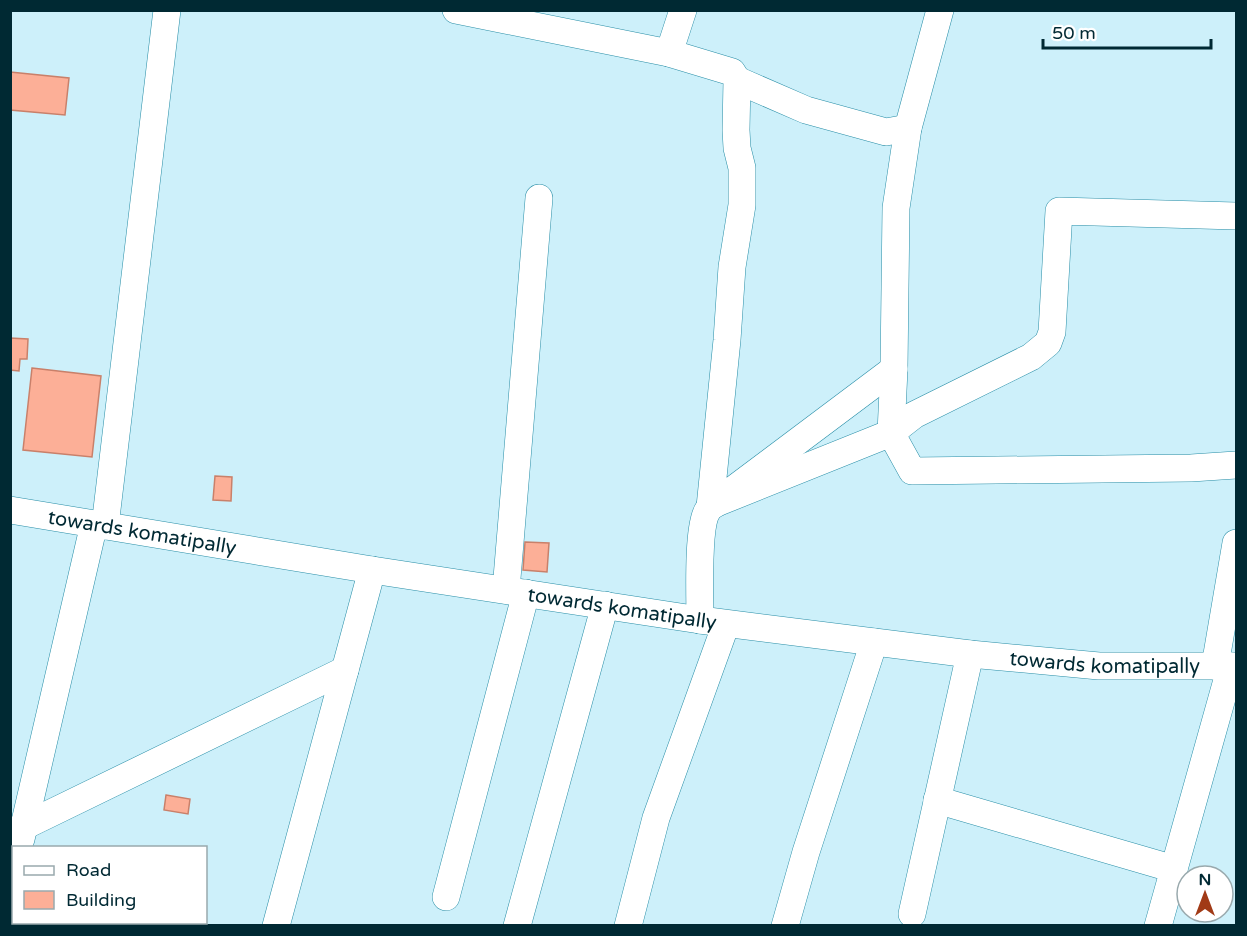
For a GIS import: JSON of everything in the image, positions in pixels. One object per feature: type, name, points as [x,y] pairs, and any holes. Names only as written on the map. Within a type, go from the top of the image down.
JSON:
[{"type":"street","points":[[18,836],[99,525],[167,10]]},
{"type":"street","points":[[456,10],[669,53],[732,72],[737,80],[736,130],[737,148],[742,168],[742,205],[732,267],[710,507],[894,369]]},
{"type":"street","points":[[669,53],[683,10]]},
{"type":"street","points":[[940,10],[908,128],[896,208],[891,433],[912,471],[1191,468],[1236,465]]},
{"type":"street","points":[[737,80],[806,110],[886,132],[908,128]]},
{"type":"street","points":[[446,897],[516,591],[539,198]]},
{"type":"street","points":[[700,620],[702,536],[704,517],[708,509],[719,502],[891,433],[914,415],[1031,357],[1048,343],[1053,326],[1059,212],[1236,216]]},
{"type":"street","name":"towards komatipally","points":[[10,510],[372,570],[726,624],[970,654],[1099,666],[1227,666]]},
{"type":"street","points":[[1158,926],[1227,666],[1236,543]]},
{"type":"street","points":[[276,926],[372,570]]},
{"type":"street","points":[[517,926],[605,605]]},
{"type":"street","points":[[628,926],[656,818],[726,624]]},
{"type":"street","points":[[785,926],[806,852],[874,642]]},
{"type":"street","points":[[912,914],[970,654]]},
{"type":"street","points":[[18,836],[345,670]]},
{"type":"street","points":[[937,800],[1174,869]]},
{"type":"building","points":[[10,72],[69,78],[65,115],[10,110]]},
{"type":"building","points":[[10,338],[28,339],[27,359],[20,359],[19,371],[10,370]]},
{"type":"building","points":[[32,368],[101,376],[92,457],[23,450]]},
{"type":"building","points":[[215,476],[232,477],[231,501],[213,500]]},
{"type":"building","points":[[525,542],[549,543],[547,572],[523,570]]},
{"type":"building","points":[[166,795],[190,799],[188,814],[164,810]]}]
